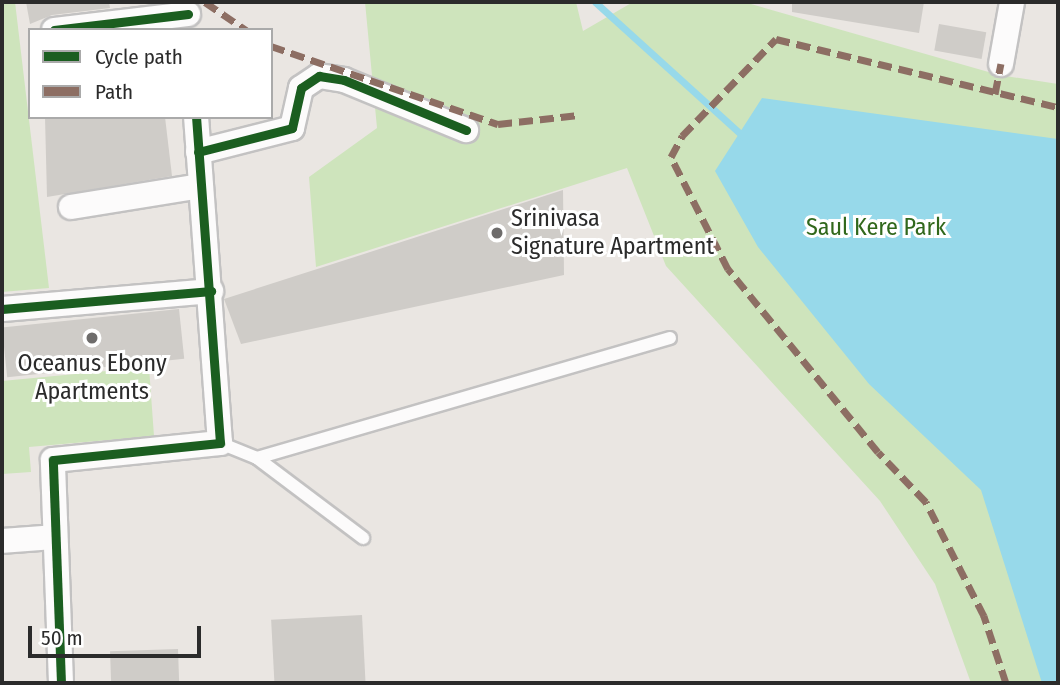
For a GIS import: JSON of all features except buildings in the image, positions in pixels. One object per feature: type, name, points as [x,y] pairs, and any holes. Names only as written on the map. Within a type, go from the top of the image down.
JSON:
[{"type":"street","points":[[1001,64],[1012,2]]},
{"type":"street","points":[[72,28],[188,15]]},
{"type":"street","points":[[198,152],[292,128],[301,88],[319,76],[344,80],[466,130]]},
{"type":"street","points":[[61,683],[53,460],[220,443],[211,291],[196,119]]},
{"type":"street","points":[[71,207],[200,186]]},
{"type":"street","points":[[2,309],[211,291]]},
{"type":"street","points":[[2,541],[55,537]]},
{"type":"lane","points":[[257,458],[670,338]]},
{"type":"lane","points":[[220,443],[257,458],[363,538]]},
{"type":"green space","points":[[2,2],[15,2],[49,288],[2,292]]},
{"type":"green space","name":"Saul Kere Park","points":[[365,2],[576,2],[583,31],[633,2],[744,2],[999,75],[1058,84],[1058,683],[971,683],[935,584],[880,501],[666,266],[627,168],[316,267],[309,177],[377,128]]},
{"type":"green space","points":[[149,367],[154,436],[29,447],[31,472],[2,474],[2,381]]},
{"type":"water","points":[[762,98],[1058,139],[1058,683],[1042,683],[981,490],[869,384],[758,247],[715,171]]},
{"type":"waterway","points":[[595,2],[746,139]]},
{"type":"marked path","points":[[205,2],[243,28]]},
{"type":"marked path","points":[[1006,683],[984,616],[926,502],[878,452],[728,269],[671,157],[682,136],[776,39],[1058,107]]},
{"type":"marked path","points":[[273,47],[498,124],[578,115]]},
{"type":"marked path","points":[[995,94],[1001,64]]},
{"type":"cycle path","points":[[71,28],[188,14]]},
{"type":"cycle path","points":[[198,152],[292,128],[301,88],[319,76],[344,80],[466,130]]},
{"type":"cycle path","points":[[61,683],[53,460],[220,443],[196,119]]},
{"type":"cycle path","points":[[2,309],[211,291]]},
{"type":"place","name":"Srinivasa Signature Apartment","points":[[497,233]]},
{"type":"place","name":"Oceanus Ebony Apartments","points":[[92,338]]}]
